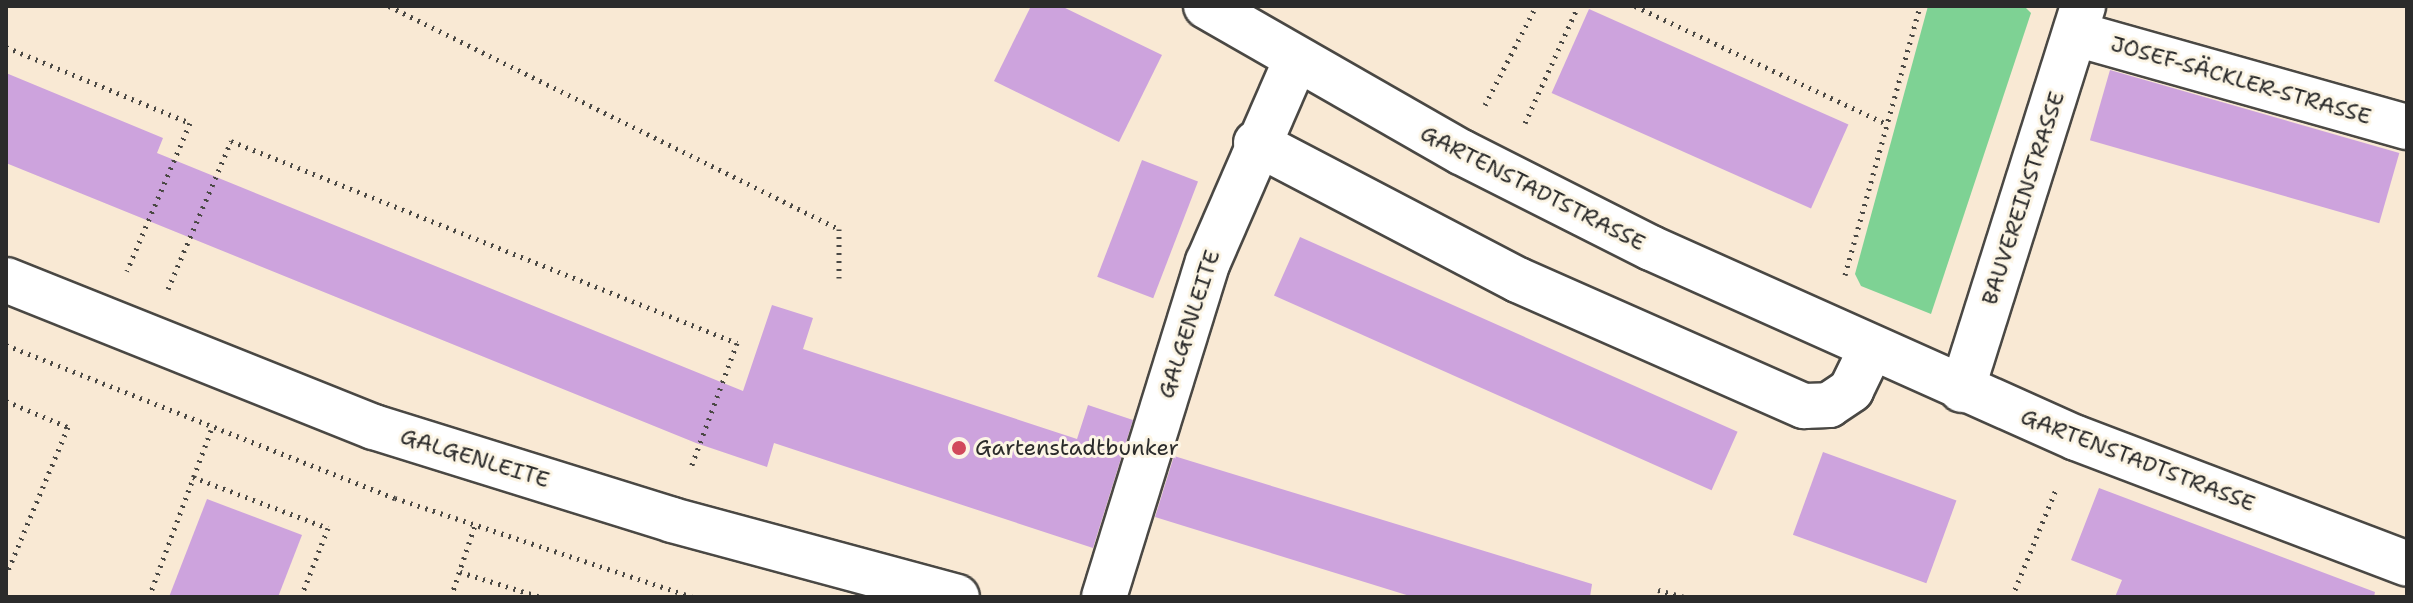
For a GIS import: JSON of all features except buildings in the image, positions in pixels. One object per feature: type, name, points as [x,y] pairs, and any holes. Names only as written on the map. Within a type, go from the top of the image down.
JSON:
[{"type":"street","name":"GARTENSTADTSTRASSE","points":[[1206,6],[1502,175],[1829,330],[2076,438],[2407,564]]},
{"type":"street","name":"JOSEF-SÄCKLER-STRASSE","points":[[2079,20],[2407,127]]},
{"type":"street","name":"BAUVEREINSTRASSE","points":[[1962,390],[2079,20]]},
{"type":"street","name":"GALGENLEITE","points":[[1104,597],[1208,262],[1256,143],[1296,60]]},
{"type":"street","points":[[1256,143],[1518,280],[1804,406],[1829,405],[1851,390],[1871,349]]},
{"type":"street","name":"GALGENLEITE","points":[[6,280],[374,427],[672,520],[957,597]]},
{"type":"path","points":[[389,6],[839,229],[839,278]]},
{"type":"path","points":[[1461,152],[1536,6]]},
{"type":"path","points":[[1502,175],[1578,6]]},
{"type":"path","points":[[1635,6],[1887,124]]},
{"type":"path","points":[[1829,330],[1920,6]]},
{"type":"path","points":[[6,47],[190,123],[105,322]]},
{"type":"path","points":[[148,338],[231,141],[737,343],[672,520]]},
{"type":"path","points":[[6,401],[68,427],[6,575]]},
{"type":"path","points":[[149,597],[211,430]]},
{"type":"path","points":[[2012,597],[2076,438]]},
{"type":"path","points":[[193,477],[328,528],[301,597]]},
{"type":"path","points":[[451,597],[475,525]]},
{"type":"path","points":[[460,572],[541,597]]},
{"type":"path","points":[[1658,590],[1685,597]]},
{"type":"green space","points":[[1928,6],[2024,6],[2031,13],[1931,314],[1861,286],[1855,274]]},
{"type":"place","name":"Gartenstadtbunker","points":[[959,448]]}]
